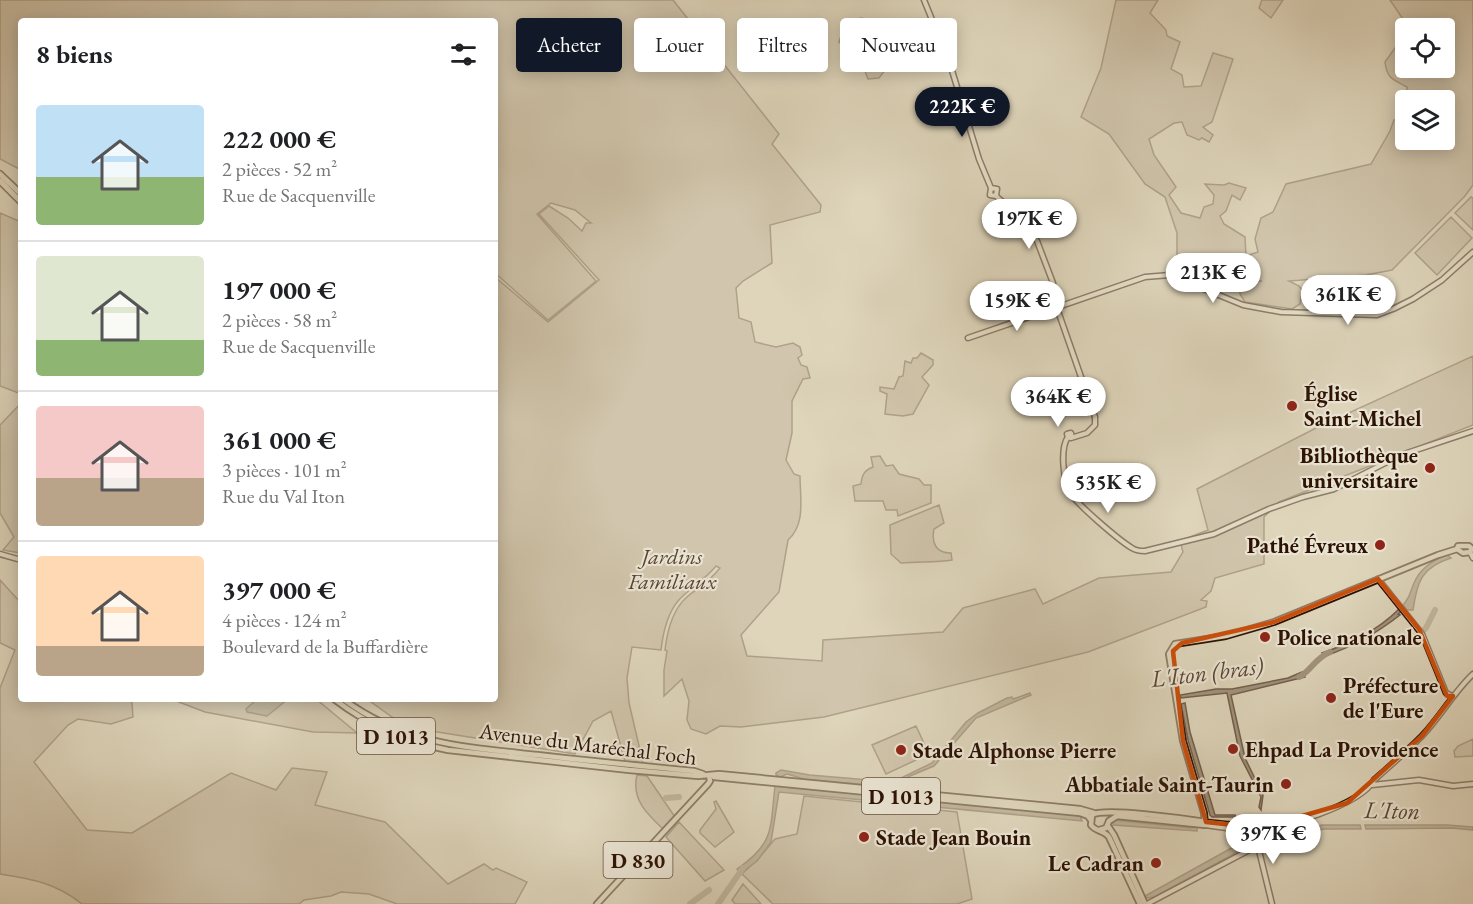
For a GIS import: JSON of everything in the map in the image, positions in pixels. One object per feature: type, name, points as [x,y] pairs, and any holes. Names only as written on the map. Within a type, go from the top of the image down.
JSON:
[{"type":"highway","points":[[0,174],[18,191]]},
{"type":"highway","points":[[0,181],[18,199]]},
{"type":"main road","points":[[1205,823],[1183,741],[1169,654],[1174,645],[1226,636],[1274,622],[1458,549],[1458,546],[1469,546],[1471,550]]},
{"type":"main road","name":"Avenue du Maréchal Foch","points":[[338,702],[388,732],[426,746],[466,753],[1080,813],[1090,819]]},
{"type":"main road","name":"Avenue du Maréchal Foch","points":[[348,702],[370,717],[403,732],[463,747],[694,771],[709,776],[720,774],[1080,809],[1094,813]]},
{"type":"main road","name":"D 830","points":[[597,904],[708,784],[709,776]]},
{"type":"main road","points":[[1140,904],[1109,837],[1105,832],[1093,827],[1090,819],[1094,813],[1104,812],[1205,823]]},
{"type":"main road","points":[[1104,812],[1108,816],[1108,823],[1146,904]]},
{"type":"main road","points":[[1099,830],[1117,816],[1205,823]]},
{"type":"street","points":[[924,0],[948,56],[991,188],[998,190],[996,196],[1031,229],[1044,258],[1095,417],[1095,425],[1090,431],[1070,437],[1064,444],[1062,458],[1070,492],[1096,519],[1136,550],[1145,551],[1214,534],[1269,509],[1334,489],[1401,455],[1473,431]]},
{"type":"street","points":[[968,338],[1159,274],[1170,275],[1244,305],[1281,312],[1377,315],[1407,302],[1442,280],[1473,252]]},
{"type":"street","points":[[1471,550],[1473,558]]},
{"type":"street","points":[[0,554],[18,559]]},
{"type":"street","points":[[1378,579],[1421,633],[1446,693],[1453,696]]},
{"type":"street","points":[[1205,823],[1261,828],[1302,820],[1347,802],[1371,785],[1422,735],[1473,674]]},
{"type":"street","points":[[1378,776],[1382,783]]},
{"type":"street","points":[[1371,785],[1419,780],[1453,786],[1473,784]]},
{"type":"street","points":[[1253,828],[1272,904]]},
{"type":"street","points":[[1146,904],[1252,849],[1256,842]]},
{"type":"street","points":[[1252,849],[1259,852]]},
{"type":"highlighted area","points":[[1378,579],[1419,629],[1447,696],[1453,696],[1422,736],[1347,803],[1261,828],[1206,822],[1183,741],[1173,651],[1182,643],[1274,622]]},
{"type":"green space","name":"Jardins Familiaux","points":[[0,0],[673,0],[687,18],[634,18],[634,72],[725,72],[725,66],[779,134],[772,144],[821,205],[820,212],[770,225],[772,263],[736,288],[739,318],[751,322],[755,342],[776,347],[793,343],[800,347],[802,355],[798,358],[801,365],[807,367],[810,378],[803,379],[792,401],[792,433],[786,460],[794,474],[800,476],[800,519],[794,534],[788,540],[779,592],[741,635],[747,656],[822,661],[823,640],[943,632],[963,608],[1035,589],[1043,604],[1099,578],[1171,572],[1183,552],[1180,541],[1208,530],[1197,489],[1316,428],[1473,356],[1473,425],[1279,502],[1264,517],[1264,564],[1215,578],[1211,591],[1201,600],[1207,601],[1206,607],[1088,652],[824,717],[741,727],[720,726],[706,734],[691,729],[687,720],[689,701],[682,679],[664,696],[667,651],[665,650],[669,629],[678,608],[687,597],[716,573],[720,568],[716,566],[674,606],[666,624],[661,650],[632,647],[627,678],[629,703],[643,763],[625,761],[611,711],[593,721],[575,754],[406,727],[371,702],[498,702],[498,280],[548,322],[599,280],[539,214],[549,206],[568,218],[582,231],[586,223],[591,223],[575,210],[551,203],[537,214],[596,281],[548,320],[498,276],[498,18],[18,18],[18,168],[0,159]]},
{"type":"green space","points":[[1116,0],[1158,0],[1150,13],[1166,30],[1167,36],[1180,42],[1171,69],[1182,75],[1184,87],[1201,86],[1213,53],[1233,59],[1212,122],[1203,127],[1213,135],[1209,142],[1187,135],[1182,122],[1174,123],[1149,139],[1154,155],[1176,187],[1169,195],[1181,213],[1200,218],[1204,207],[1213,204],[1214,195],[1205,184],[1229,183],[1246,188],[1240,200],[1232,195],[1226,211],[1220,216],[1224,224],[1245,237],[1246,256],[1258,252],[1255,239],[1261,218],[1273,212],[1286,184],[1371,164],[1394,120],[1395,150],[1455,150],[1455,90],[1407,90],[1407,87],[1389,75],[1385,62],[1395,48],[1395,78],[1455,78],[1455,18],[1402,18],[1390,0],[1473,0],[1473,185],[1392,270],[1366,275],[1289,281],[1302,290],[1300,304],[1292,309],[1245,302],[1240,294],[1240,285],[1262,281],[1239,281],[1206,276],[1177,257],[1177,233],[1165,197],[1145,184],[1109,134],[1081,117],[1101,68]]},
{"type":"green space","points":[[1262,0],[1283,0],[1271,18],[1259,8]]},
{"type":"green space","points":[[865,72],[884,72],[879,78],[868,79]]},
{"type":"green space","points":[[1471,197],[1473,198],[1473,230],[1455,213]]},
{"type":"green space","points":[[0,213],[18,221],[18,393],[0,386]]},
{"type":"green space","points":[[1451,217],[1472,238],[1437,275],[1415,253]]},
{"type":"green space","points":[[1324,282],[1326,301],[1307,303],[1305,284]]},
{"type":"green space","points":[[921,353],[933,360],[933,365],[922,377],[929,385],[913,414],[903,416],[885,414],[887,394],[880,391],[880,387],[894,389],[899,377],[903,376],[905,361],[911,363],[913,358],[917,358]]},
{"type":"green space","points":[[18,406],[18,552],[3,550],[14,537],[0,513],[0,425]]},
{"type":"green space","points":[[880,456],[886,466],[893,465],[899,474],[919,479],[924,485],[931,485],[931,503],[898,516],[897,510],[886,510],[883,501],[855,501],[853,486],[861,484],[864,473],[873,467],[871,457]]},
{"type":"green space","points":[[939,505],[944,523],[934,529],[933,539],[938,549],[951,553],[952,560],[901,563],[891,554],[890,525]]},
{"type":"green space","points":[[0,580],[18,600],[18,702],[132,703],[133,717],[111,724],[78,719],[68,725],[34,762],[87,830],[132,833],[231,773],[276,790],[292,768],[327,772],[315,805],[385,822],[448,884],[484,864],[493,870],[496,868],[527,882],[515,904],[397,904],[369,894],[341,892],[304,900],[299,904],[82,904],[63,891],[43,883],[0,874],[0,688],[15,650],[0,643]]},
{"type":"green space","points":[[179,702],[320,702],[357,733],[313,732],[205,712]]},
{"type":"green space","name":"Stade Alphonse Pierre","points":[[916,726],[929,754],[886,774],[872,745]]},
{"type":"green space","points":[[1473,739],[1473,756],[1455,757],[1454,751],[1458,746]]},
{"type":"green space","points":[[637,775],[647,776],[675,817],[663,829],[646,812],[638,799]]},
{"type":"green space","points":[[804,796],[957,812],[972,899],[957,904],[773,904],[742,874],[775,839],[797,834]]},
{"type":"green space","points":[[716,801],[734,832],[715,847],[700,833],[700,830],[716,809],[714,802]]},
{"type":"green space","points":[[679,822],[724,870],[705,881],[666,837]]},
{"type":"green space","points":[[743,884],[761,904],[735,904],[732,900]]},
{"type":"shaded area","points":[[1447,555],[1451,558],[1433,566],[1423,576],[1419,583],[1413,610],[1407,610],[1403,605],[1420,573],[1432,562]]},
{"type":"shaded area","points":[[1399,609],[1402,611],[1398,614],[1400,615],[1364,639],[1325,656],[1322,653],[1363,636],[1382,624]]},
{"type":"shaded area","points":[[1302,672],[1305,677],[1231,695],[1245,758],[1263,795],[1261,810],[1259,807],[1261,797],[1240,756],[1227,693],[1181,698],[1180,695],[1216,689],[1232,689],[1288,678]]},
{"type":"shaded area","points":[[1030,693],[1031,695],[976,718],[934,766],[910,776],[901,783],[901,788],[804,779],[787,774],[780,777],[776,775],[781,770],[810,775],[893,782],[932,763],[966,722],[978,713],[1007,698],[1012,697],[1013,699]]},
{"type":"shaded area","points":[[254,702],[284,702],[267,716],[247,712],[246,709]]},
{"type":"shaded area","points":[[1185,703],[1190,732],[1215,815],[1235,815],[1236,817],[1212,817],[1210,815],[1188,740],[1181,704]]},
{"type":"shaded area","points":[[775,786],[1075,815],[1080,816],[1082,821],[779,792],[771,842],[757,861],[740,874],[737,869],[758,851],[768,834]]},
{"type":"shaded area","points":[[1114,820],[1197,827],[1197,831],[1113,825]]},
{"type":"shaded area","points":[[1322,825],[1360,825],[1361,829],[1324,829],[1264,839],[1260,839],[1259,836],[1300,831]]},
{"type":"shaded area","points":[[1365,825],[1447,825],[1473,827],[1473,830],[1452,828],[1366,829]]},
{"type":"shaded area","points":[[1251,835],[1253,842],[1245,848],[1154,897],[1145,896],[1246,840]]},
{"type":"waterway","points":[[1417,636],[1426,628],[1435,610]]},
{"type":"waterway","name":"L'Iton (bras)","points":[[1299,677],[1330,652]]},
{"type":"waterway","name":"L'Iton (bras)","points":[[666,798],[679,797]]},
{"type":"waterway","name":"L'Iton (bras)","points":[[718,904],[743,868]]},
{"type":"waterway","name":"L'Iton (bras)","points":[[690,904],[709,890]]},
{"type":"place","name":"Église Saint-Michel","points":[[1292,406]]},
{"type":"place","name":"Bibliothèque universitaire","points":[[1430,468]]},
{"type":"place","name":"Pathé Évreux","points":[[1380,545]]},
{"type":"place","name":"Police nationale","points":[[1265,637]]},
{"type":"place","name":"Préfecture de l'Eure","points":[[1331,698]]},
{"type":"place","name":"Ehpad La Providence","points":[[1233,749]]},
{"type":"place","name":"Stade Alphonse Pierre","points":[[901,750]]},
{"type":"place","name":"Abbatiale Saint-Taurin","points":[[1286,784]]},
{"type":"place","name":"Stade Jean Bouin","points":[[864,837]]},
{"type":"place","name":"Le Cadran","points":[[1156,863]]},
{"type":"water label","name":"L'Iton","points":[[1392,810]]}]
